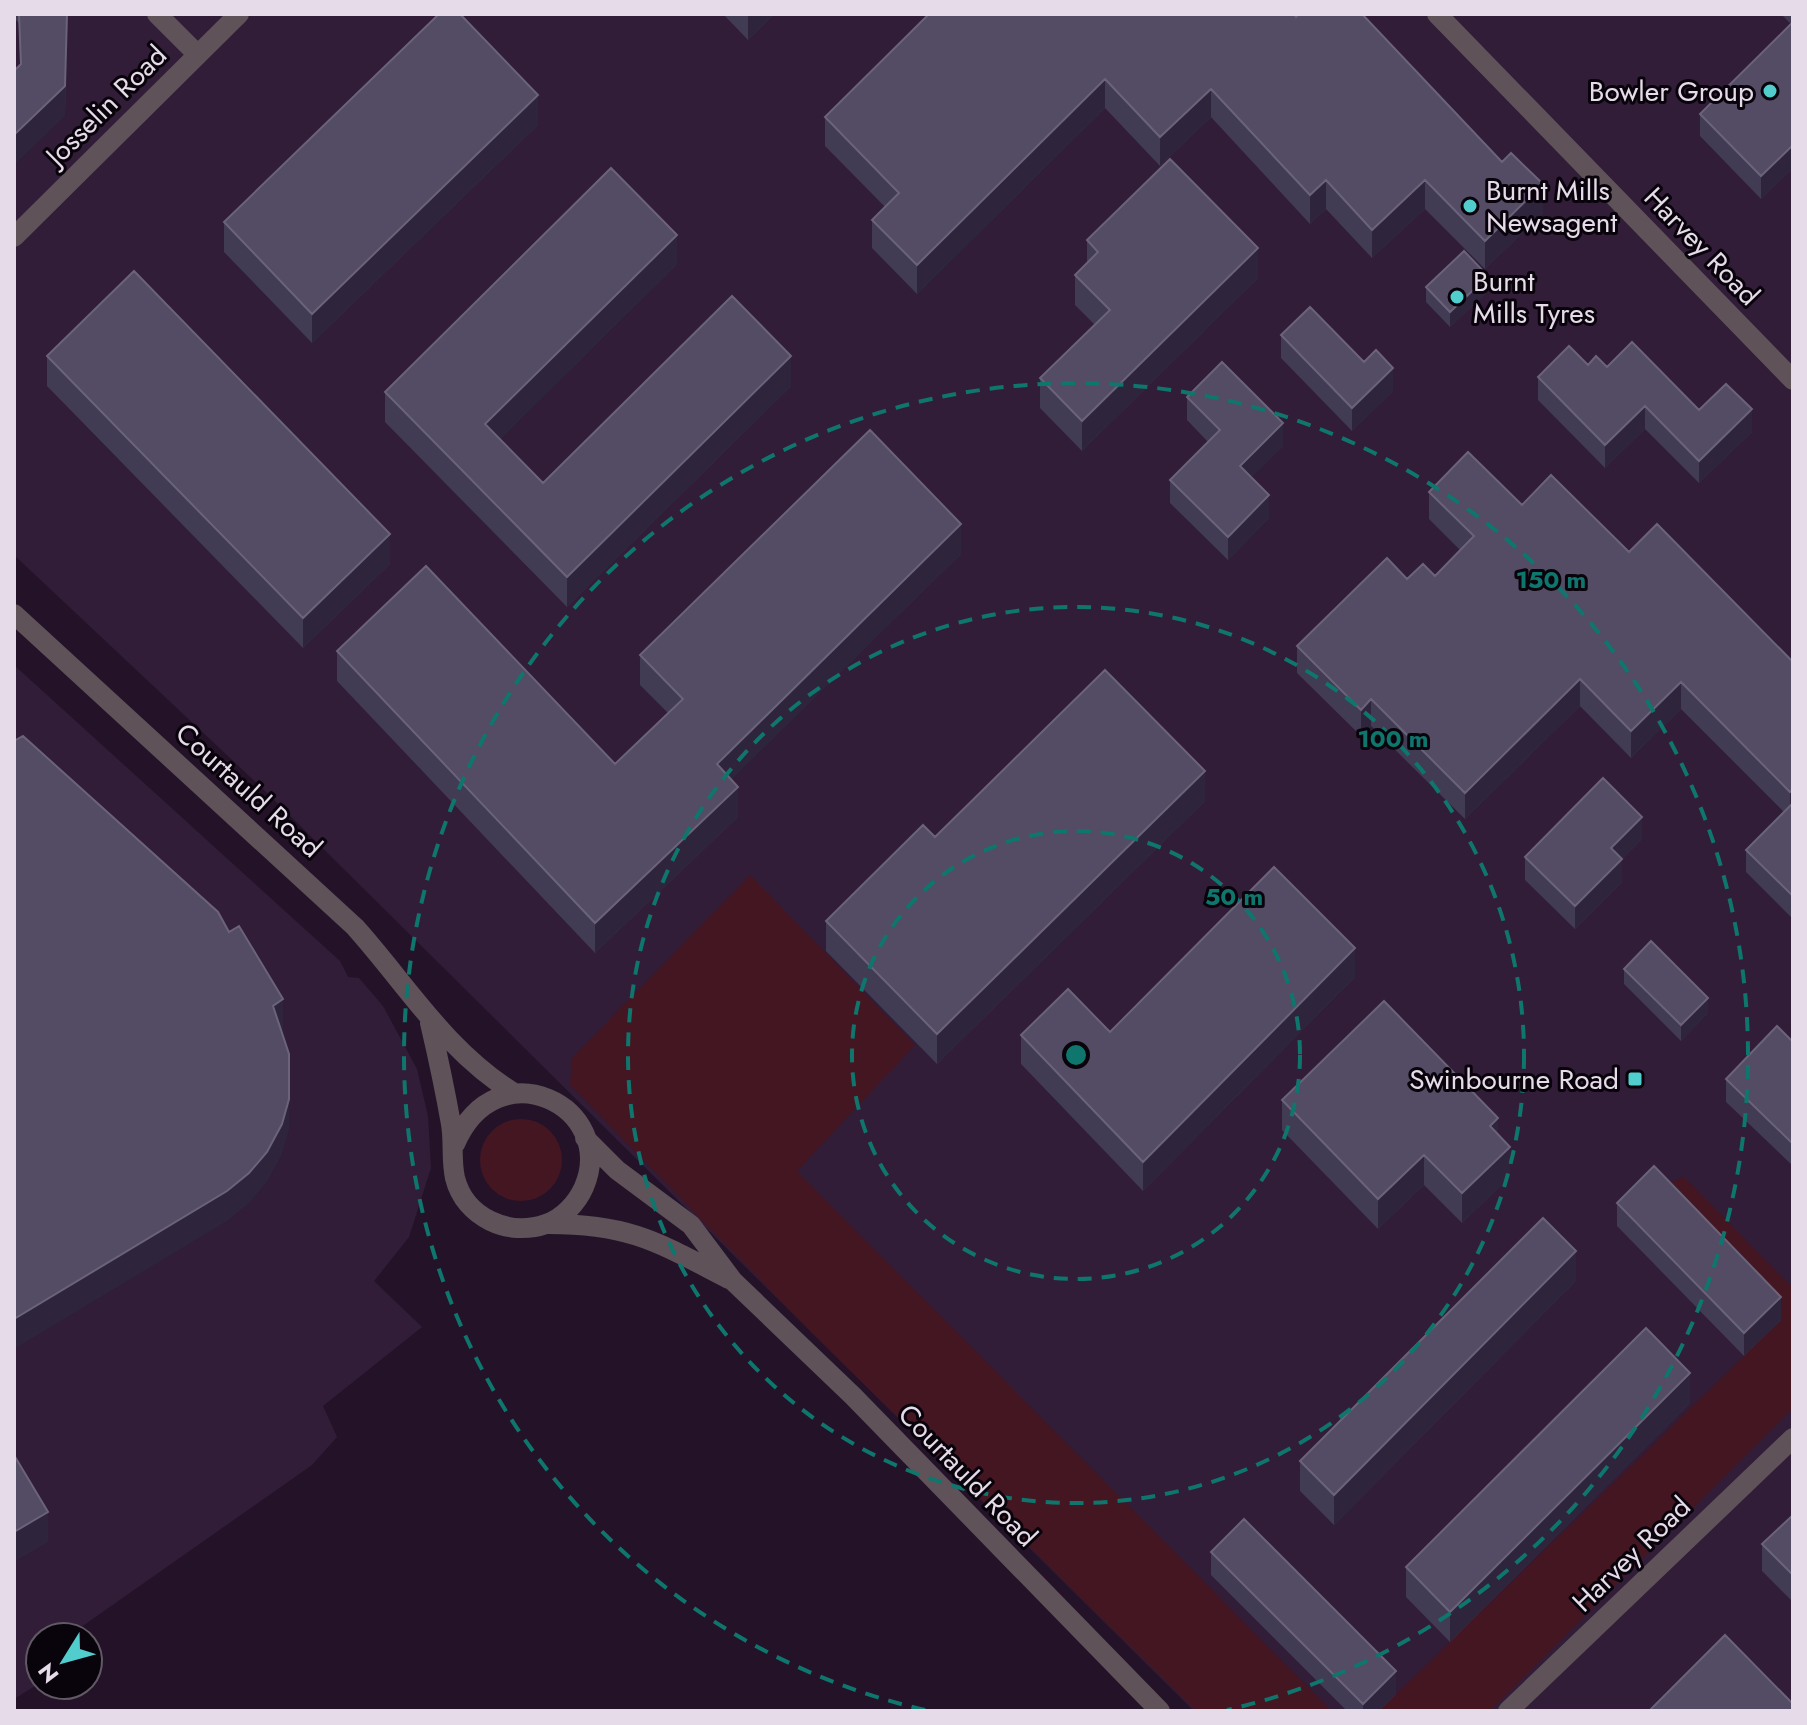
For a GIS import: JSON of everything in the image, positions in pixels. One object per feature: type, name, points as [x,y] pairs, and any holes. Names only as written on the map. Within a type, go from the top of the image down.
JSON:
[{"type":"street","points":[[157,14],[197,54]]},
{"type":"street","name":"Josselin Road","points":[[14,237],[239,14]]},
{"type":"street","name":"Harvey Road","points":[[1437,14],[1793,380]]},
{"type":"street","name":"Courtauld Road","points":[[14,614],[355,927],[392,969],[430,1022],[490,1078],[514,1093],[550,1099],[565,1108],[585,1138],[617,1170],[691,1225],[733,1281],[853,1396],[1160,1711]]},
{"type":"street","name":"Courtauld Road","points":[[430,1022],[455,1144],[455,1180],[474,1211],[506,1228],[597,1224],[636,1233],[733,1281]]},
{"type":"street","points":[[455,1144],[463,1124],[477,1109],[494,1098],[514,1093]]},
{"type":"street","points":[[548,1224],[565,1213],[579,1197],[588,1168],[585,1138]]},
{"type":"street","name":"Harvey Road","points":[[1508,1711],[1793,1438]]},
{"type":"shaded area","points":[[14,14],[1793,14],[1793,1711],[1194,1711],[263,789],[14,555]]},
{"type":"shaded area","points":[[14,665],[340,961],[348,977],[359,978],[383,1006],[417,1069],[428,1116],[431,1168],[409,1237],[374,1281],[422,1327],[323,1406],[337,1437],[312,1465],[90,1621],[24,1621],[24,1693],[14,1699]]},
{"type":"shaded area","points":[[750,875],[915,1045],[797,1171],[1332,1711],[1196,1711],[813,1334],[570,1085],[572,1058]]},
{"type":"shaded area","points":[[521,1119],[537,1122],[550,1131],[559,1144],[562,1160],[559,1176],[550,1189],[537,1198],[521,1201],[505,1198],[492,1189],[483,1176],[480,1160],[483,1144],[492,1131],[505,1122]]},
{"type":"shaded area","points":[[1684,1177],[1793,1288],[1793,1408],[1490,1711],[1379,1711],[1781,1320],[1654,1189]]},
{"type":"building","points":[[19,14],[67,14],[65,86],[14,135],[14,71],[21,64]]},
{"type":"building","points":[[439,14],[460,14],[538,95],[312,314],[224,222]]},
{"type":"building","points":[[929,14],[1294,14],[1296,17],[1299,14],[1362,14],[1502,162],[1511,153],[1543,184],[1485,241],[1425,180],[1372,230],[1326,180],[1310,195],[1211,89],[1160,137],[1105,79],[917,265],[872,220],[899,193],[825,117]]},
{"type":"building","name":"Bowler Group","points":[[1793,22],[1793,145],[1761,176],[1700,114]]},
{"type":"building","points":[[1170,159],[1258,248],[1082,421],[1040,378],[1110,310],[1075,275],[1098,252],[1087,240]]},
{"type":"building","points":[[611,168],[677,235],[485,424],[543,483],[732,296],[791,356],[567,577],[385,392]]},
{"type":"building","points":[[1464,251],[1488,276],[1450,312],[1426,287]]},
{"type":"building","points":[[134,271],[390,534],[303,618],[47,356]]},
{"type":"building","points":[[1310,307],[1364,362],[1376,350],[1393,368],[1352,408],[1281,335]]},
{"type":"building","points":[[1632,342],[1699,410],[1726,384],[1752,409],[1699,461],[1645,406],[1605,445],[1538,377],[1569,346],[1588,365],[1596,356],[1607,367]]},
{"type":"building","points":[[1222,362],[1283,423],[1240,466],[1269,495],[1228,537],[1170,480],[1220,430],[1187,397]]},
{"type":"building","points":[[870,430],[961,524],[717,764],[738,787],[595,923],[337,651],[426,566],[615,764],[683,699],[640,655]]},
{"type":"building","points":[[1468,452],[1522,505],[1551,475],[1629,552],[1657,524],[1793,662],[1793,789],[1790,792],[1681,682],[1631,731],[1580,679],[1465,793],[1371,699],[1361,710],[1297,646],[1387,558],[1407,579],[1423,564],[1435,576],[1474,536],[1429,492]]},
{"type":"building","points":[[1105,670],[1205,771],[937,1034],[826,921],[923,825],[935,837]]},
{"type":"building","points":[[23,736],[218,912],[229,932],[239,926],[283,999],[273,1006],[289,1054],[289,1099],[282,1124],[267,1152],[249,1173],[227,1191],[14,1319],[14,741]]},
{"type":"building","points":[[1603,778],[1642,817],[1611,848],[1622,859],[1575,906],[1525,857]]},
{"type":"building","points":[[1793,803],[1793,896],[1746,850]]},
{"type":"building","points":[[1274,867],[1355,948],[1143,1162],[1021,1035],[1068,989],[1110,1032]]},
{"type":"building","points":[[1651,941],[1708,998],[1681,1025],[1624,969]]},
{"type":"building","points":[[1384,1001],[1498,1118],[1490,1126],[1510,1147],[1462,1193],[1424,1155],[1378,1199],[1282,1100]]},
{"type":"building","points":[[1777,1026],[1793,1042],[1793,1144],[1726,1079]]},
{"type":"building","points":[[1654,1166],[1781,1297],[1744,1333],[1617,1203]]},
{"type":"building","points":[[1543,1218],[1576,1251],[1334,1495],[1300,1461]]},
{"type":"building","points":[[1646,1328],[1690,1373],[1450,1612],[1406,1567]]},
{"type":"building","points":[[14,1455],[48,1512],[14,1532]]},
{"type":"building","points":[[1793,1515],[1793,1575],[1762,1544]]},
{"type":"building","points":[[1244,1519],[1396,1671],[1363,1704],[1211,1552]]},
{"type":"building","points":[[1725,1635],[1793,1704],[1793,1711],[1649,1711]]},
{"type":"place","name":"Bowler Group","points":[[1770,91]]},
{"type":"place","name":"Burnt Mills Newsagent","points":[[1470,206]]},
{"type":"place","name":"Burnt Mills Tyres","points":[[1457,297]]},
{"type":"place","name":"Swinbourne Road","points":[[1635,1079]]}]
